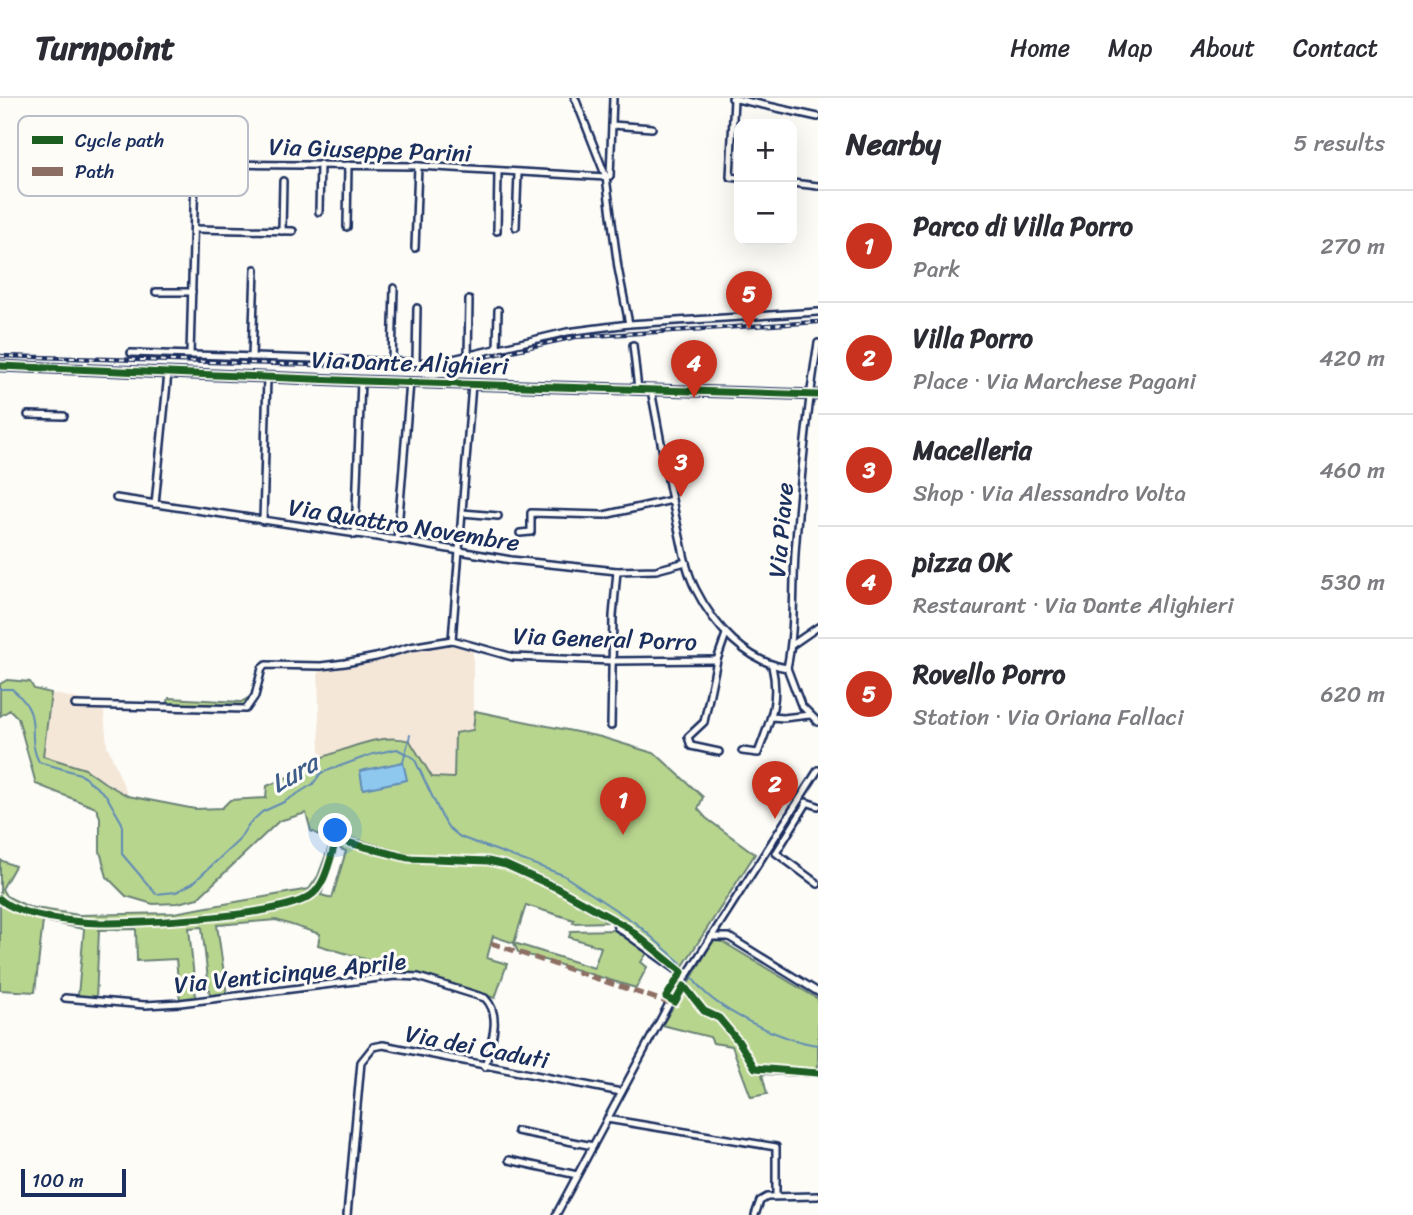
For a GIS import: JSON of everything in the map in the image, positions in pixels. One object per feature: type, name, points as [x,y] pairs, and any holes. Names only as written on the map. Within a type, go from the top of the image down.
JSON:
[{"type":"street","points":[[575,98],[606,177],[618,268],[629,324]]},
{"type":"street","points":[[606,177],[610,176],[613,98]]},
{"type":"street","points":[[734,177],[730,177],[733,98],[818,117]]},
{"type":"street","points":[[612,125],[652,128]]},
{"type":"street","name":"Via Giuseppe Parini","points":[[248,164],[418,166],[606,177]]},
{"type":"street","points":[[319,212],[320,164]]},
{"type":"street","points":[[347,227],[348,165]]},
{"type":"street","points":[[415,248],[418,166]]},
{"type":"street","points":[[497,231],[498,172]]},
{"type":"street","points":[[516,227],[518,173]]},
{"type":"street","points":[[282,231],[283,181]]},
{"type":"street","points":[[797,184],[818,186]]},
{"type":"street","name":"Via Giuseppe Parini","points":[[190,355],[195,196]]},
{"type":"street","points":[[194,229],[293,231]]},
{"type":"street","points":[[252,357],[255,269]]},
{"type":"street","points":[[392,361],[394,288]]},
{"type":"street","points":[[156,292],[192,292]]},
{"type":"street","points":[[468,356],[469,300]]},
{"type":"street","points":[[416,362],[417,308]]},
{"type":"street","points":[[497,350],[498,310]]},
{"type":"street","points":[[131,353],[436,363],[567,332],[629,324],[817,311]]},
{"type":"street","name":"Via Piave","points":[[787,668],[792,646],[796,542],[818,343]]},
{"type":"street","points":[[633,345],[638,389]]},
{"type":"street","points":[[815,363],[818,380]]},
{"type":"street","name":"Via Dante Alighieri","points":[[0,366],[361,382],[814,394]]},
{"type":"street","points":[[155,504],[168,373]]},
{"type":"street","points":[[263,521],[267,378]]},
{"type":"street","points":[[355,535],[361,382]]},
{"type":"street","points":[[397,540],[410,382]]},
{"type":"street","points":[[75,705],[246,709],[255,696],[262,668],[267,665],[321,666],[345,663],[452,640],[472,384]]},
{"type":"street","points":[[651,390],[672,500],[686,562],[696,590],[726,634],[772,666],[787,668],[795,694],[818,722]]},
{"type":"street","points":[[28,415],[64,416]]},
{"type":"street","name":"Via Quattro Novembre","points":[[117,498],[397,540],[484,557],[617,571],[656,570],[686,562]]},
{"type":"street","points":[[520,533],[531,532],[531,513],[604,515],[672,500]]},
{"type":"street","points":[[462,513],[498,516]]},
{"type":"street","points":[[611,726],[617,571]]},
{"type":"street","points":[[792,646],[818,627]]},
{"type":"street","points":[[719,752],[691,746],[687,741],[704,722],[717,660],[726,634]]},
{"type":"street","name":"Via General Porro","points":[[452,640],[513,657],[612,661],[717,660]]},
{"type":"street","points":[[742,751],[758,753],[772,717],[775,705],[772,666]]},
{"type":"street","points":[[772,717],[810,715]]},
{"type":"street","points":[[556,1215],[685,976],[818,770]]},
{"type":"street","points":[[800,800],[818,806]]},
{"type":"street","points":[[807,803],[776,853],[818,884]]},
{"type":"street","points":[[615,921],[617,927],[685,976]]},
{"type":"street","points":[[712,937],[729,937],[818,992]]},
{"type":"street","name":"Via Venticinque Aprile","points":[[65,998],[145,1005],[180,1003],[395,976],[418,977],[485,998],[492,1006],[495,1017],[485,1067]]},
{"type":"street","name":"Via dei Caduti","points":[[347,1215],[361,1062],[373,1047],[383,1045],[621,1093]]},
{"type":"street","points":[[607,1119],[776,1147],[776,1196]]},
{"type":"street","points":[[517,1131],[593,1146]]},
{"type":"street","points":[[509,1160],[577,1175]]},
{"type":"street","points":[[755,1215],[760,1201],[776,1196],[818,1196]]},
{"type":"shaded area","points":[[447,645],[473,648],[473,730],[453,749],[454,778],[432,777],[410,742],[398,737],[369,742],[320,758],[318,669],[343,660]]},
{"type":"shaded area","points":[[51,693],[103,703],[107,745],[128,796],[85,769],[42,756]]},
{"type":"green space","points":[[7,680],[30,682],[34,689],[51,693],[43,756],[85,769],[128,796],[195,809],[222,808],[230,800],[266,798],[267,786],[319,764],[320,758],[365,743],[388,739],[410,741],[432,777],[454,778],[455,733],[473,730],[475,711],[601,737],[656,754],[703,797],[698,809],[706,818],[755,854],[681,969],[627,925],[559,884],[507,861],[489,857],[409,854],[348,837],[333,841],[408,862],[504,868],[548,887],[608,922],[573,923],[574,920],[526,905],[514,943],[493,936],[487,958],[507,964],[495,998],[318,945],[320,934],[276,920],[217,925],[227,995],[210,997],[202,927],[189,928],[196,999],[180,1001],[176,959],[137,961],[136,929],[99,930],[96,1000],[78,996],[84,929],[43,921],[35,992],[0,990],[0,860],[15,866],[2,889],[6,896],[29,907],[79,915],[174,913],[309,889],[318,876],[331,841],[311,831],[306,813],[279,821],[198,898],[178,903],[153,904],[126,896],[107,877],[100,851],[100,817],[96,808],[36,784],[18,718],[10,710],[0,716],[0,684]],"holes":[[[338,848],[346,851],[332,898],[321,895]]]},
{"type":"green space","points":[[169,698],[241,702],[248,698],[245,704],[239,707],[167,705]]},
{"type":"green space","points":[[616,930],[647,953],[641,962],[647,967],[636,988],[518,952],[514,943],[594,968],[601,947],[569,937],[571,931]]},
{"type":"green space","points":[[713,941],[723,942],[818,999],[818,1077],[762,1074],[767,1094],[751,1097],[732,1046],[713,1043],[710,1037],[662,1025],[684,989],[702,1013],[706,1009],[687,986]]},
{"type":"water","points":[[403,762],[407,780],[363,789],[360,771]]},
{"type":"waterway","name":"Lura","points":[[0,689],[12,689],[28,708],[32,717],[33,742],[39,762],[80,774],[106,795],[122,823],[122,854],[156,894],[176,892],[193,883],[238,841],[249,824],[262,812],[313,784],[321,773],[373,754],[397,749],[414,758],[442,817],[448,827],[460,837],[563,875],[637,924],[681,963]]},
{"type":"waterway","points":[[403,762],[410,735]]},
{"type":"waterway","name":"Lura","points":[[693,978],[715,1001],[749,1022],[786,1037],[818,1045]]},
{"type":"railway","points":[[0,356],[424,368],[575,337],[818,322]]},
{"type":"marked path","points":[[491,943],[669,1003]]},
{"type":"cycle path","points":[[0,366],[361,381],[818,395]]},
{"type":"cycle path","points":[[0,899],[16,909],[82,922],[131,923],[200,918],[267,909],[310,896],[323,880],[335,844],[342,841],[408,858],[488,861],[506,865],[557,888],[627,927],[682,972],[666,997],[675,1002],[684,986],[704,1011],[719,1018],[739,1042],[755,1068],[818,1073]]},
{"type":"place","name":"Rovello Porro","points":[[749,329]]},
{"type":"place","name":"pizza OK","points":[[694,398]]},
{"type":"place","name":"Macelleria","points":[[681,497]]},
{"type":"place","name":"Villa Porro","points":[[775,819]]},
{"type":"place","name":"Parco di Villa Porro","points":[[623,835]]}]
